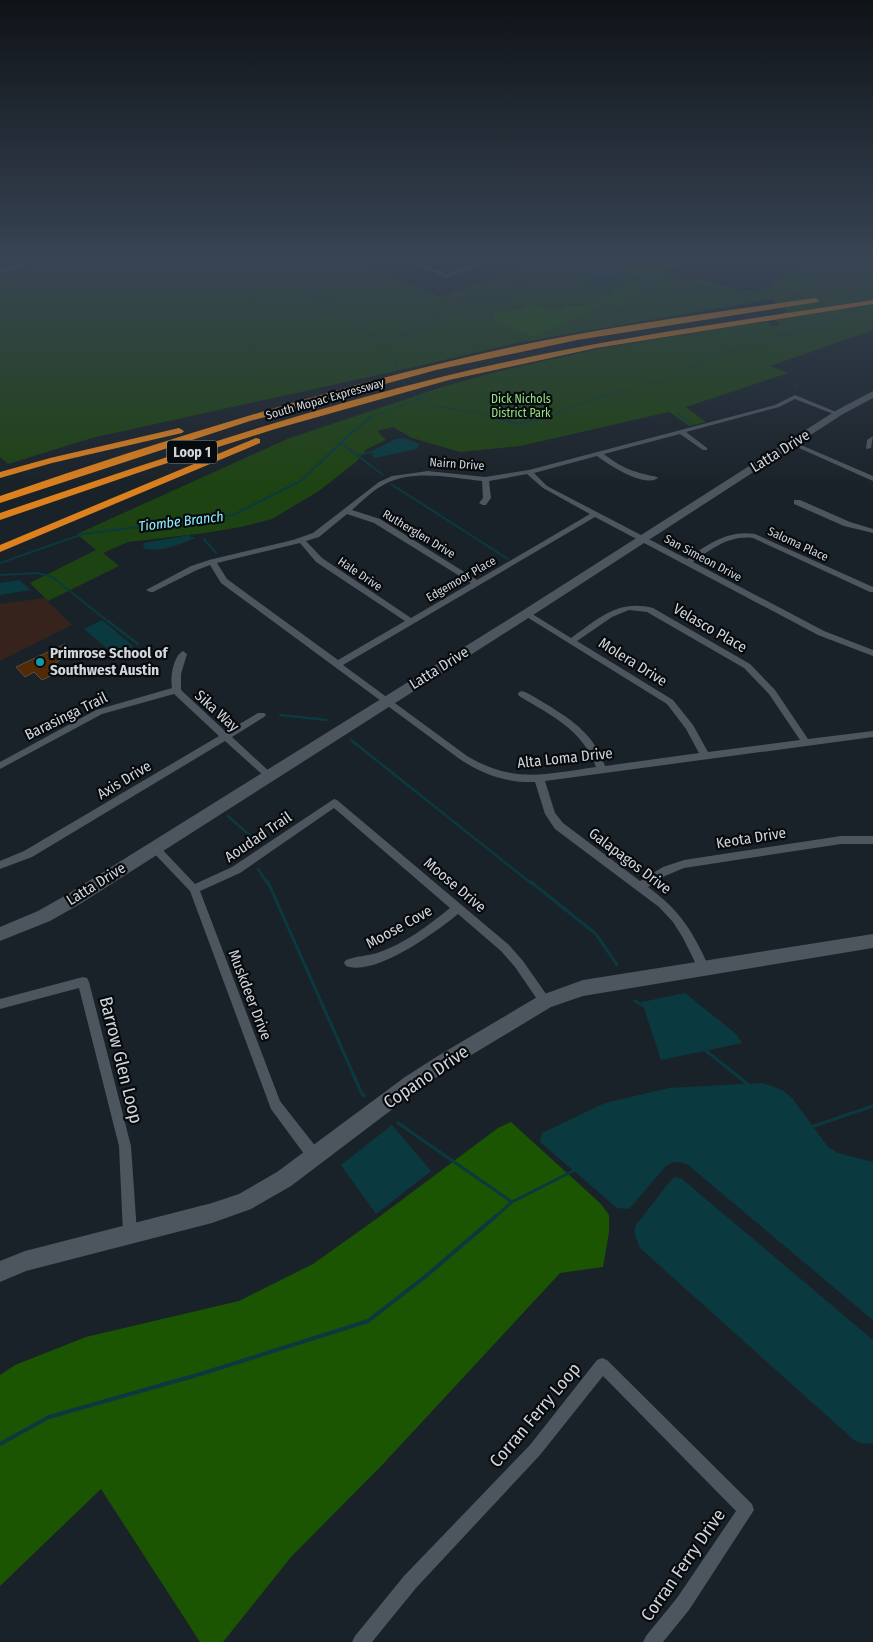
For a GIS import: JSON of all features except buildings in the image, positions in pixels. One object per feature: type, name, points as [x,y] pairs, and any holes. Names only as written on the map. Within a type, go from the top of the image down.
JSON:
[{"type":"highway","name":"South Mopac Expressway","points":[[0,500],[137,454],[375,383],[561,340],[594,335]]},
{"type":"highway","name":"South Mopac Expressway","points":[[0,517],[197,450],[427,383],[587,347],[663,335]]},
{"type":"highway","points":[[0,549],[258,441],[389,394]]},
{"type":"highway","points":[[0,475],[84,453],[290,407]]},
{"type":"street","name":"Latta Drive","points":[[0,934],[44,916],[154,848],[526,614],[792,443],[873,394]]},
{"type":"street","name":"Nairn Drive","points":[[150,590],[194,568],[212,562],[302,541],[322,531],[380,483],[394,477],[428,473],[485,479],[529,472],[781,405],[795,397],[838,414]]},
{"type":"street","points":[[682,432],[705,449]]},
{"type":"street","points":[[868,448],[870,440],[873,438]]},
{"type":"street","points":[[792,443],[873,479]]},
{"type":"street","points":[[599,454],[620,470],[637,476],[655,478]]},
{"type":"street","name":"San Simeon Drive","points":[[529,472],[545,487],[595,514],[822,633],[873,653]]},
{"type":"street","points":[[483,503],[487,498],[485,479]]},
{"type":"street","points":[[797,502],[847,524],[873,531]]},
{"type":"street","name":"Rutherglen Drive","points":[[347,511],[377,521],[477,583]]},
{"type":"street","name":"Edgemoor Place","points":[[338,664],[595,514]]},
{"type":"street","name":"Saloma Place","points":[[688,562],[726,537],[755,536],[873,590]]},
{"type":"street","name":"Hale Drive","points":[[302,541],[319,560],[410,621]]},
{"type":"street","name":"Alta Loma Drive","points":[[212,562],[224,581],[476,766],[500,776],[539,778],[873,734]]},
{"type":"street","name":"Velasco Place","points":[[572,641],[622,609],[636,607],[650,610],[747,666],[757,674],[775,694],[806,742]]},
{"type":"street","name":"Molera Drive","points":[[526,614],[670,702],[690,727],[705,755]]},
{"type":"street","name":"Sika Way","points":[[183,654],[177,670],[176,690],[268,775]]},
{"type":"street","name":"Barasinga Trail","points":[[0,766],[99,712],[176,690]]},
{"type":"street","points":[[522,694],[563,720],[580,734],[593,748],[602,770]]},
{"type":"street","name":"Axis Drive","points":[[0,865],[28,854],[261,715]]},
{"type":"street","name":"Galapagos Drive","points":[[539,778],[550,814],[559,826],[640,887],[677,918],[689,935],[704,969]]},
{"type":"street","name":"Aoudad Trail","points":[[194,890],[236,870],[334,803]]},
{"type":"street","name":"Moose Drive","points":[[334,803],[512,955],[545,1001]]},
{"type":"street","name":"Keota Drive","points":[[640,887],[655,875],[669,868],[684,864],[842,840],[873,840]]},
{"type":"street","name":"Muskdeer Drive","points":[[154,848],[194,890],[275,1104],[315,1157]]},
{"type":"street","name":"Moose Cove","points":[[350,963],[376,960],[423,934],[458,908]]},
{"type":"street","name":"Copano Drive","points":[[0,1272],[25,1261],[228,1208],[264,1191],[315,1157],[412,1083],[545,1001],[583,988],[873,941]]},
{"type":"street","name":"Barrow Glen Loop","points":[[0,1004],[83,982],[125,1146],[130,1233]]},
{"type":"street","name":"Corran Ferry Loop","points":[[361,1642],[410,1582],[535,1450],[602,1365],[746,1510]]},
{"type":"street","name":"Corran Ferry Drive","points":[[652,1642],[689,1596],[746,1510]]},
{"type":"shaded area","points":[[44,598],[72,625],[0,661],[0,604]]},
{"type":"green space","points":[[0,335],[529,335],[533,337],[538,335],[565,335],[516,343],[92,438],[8,464],[0,457]]},
{"type":"green space","name":"Dick Nichols District Park","points":[[683,335],[860,335],[770,366],[788,373],[686,407],[706,422],[689,426],[669,412],[520,446],[460,452],[412,438],[393,427],[377,431],[386,440],[367,449],[357,461],[319,491],[272,519],[205,533],[128,542],[103,553],[119,566],[48,601],[30,583],[96,550],[77,534],[287,439],[442,387],[504,370],[602,348]]},
{"type":"green space","points":[[511,1122],[601,1204],[609,1215],[609,1232],[603,1267],[560,1273],[384,1463],[291,1557],[223,1642],[200,1642],[101,1489],[0,1586],[0,1375],[15,1365],[86,1337],[239,1301],[313,1264],[498,1128]]},
{"type":"water","points":[[404,438],[419,444],[417,449],[374,458],[372,451],[396,439]]},
{"type":"water","points":[[190,535],[191,540],[167,548],[155,550],[143,548],[144,543]]},
{"type":"water","points":[[19,580],[31,590],[0,595],[0,583]]},
{"type":"water","points":[[102,620],[133,647],[115,655],[84,629]]},
{"type":"water","points":[[685,993],[736,1034],[742,1043],[661,1060],[642,1002]]},
{"type":"water","points":[[763,1083],[782,1090],[792,1098],[828,1147],[838,1153],[873,1162],[873,1320],[688,1165],[677,1162],[666,1166],[629,1209],[617,1208],[540,1142],[542,1133],[605,1103],[669,1088]]},
{"type":"water","points":[[392,1125],[431,1171],[376,1214],[341,1165]]},
{"type":"water","points":[[676,1177],[682,1179],[873,1340],[873,1443],[864,1444],[854,1440],[640,1248],[634,1232],[636,1225],[672,1179]]},
{"type":"waterway","points":[[372,335],[379,342]]},
{"type":"waterway","points":[[408,335],[381,344],[393,357],[405,384],[420,398]]},
{"type":"waterway","points":[[645,386],[673,377],[708,357],[787,335]]},
{"type":"waterway","points":[[794,381],[797,389]]},
{"type":"waterway","points":[[546,418],[594,399],[628,390]]},
{"type":"waterway","name":"Tiombe Branch","points":[[370,417],[420,398]]},
{"type":"waterway","points":[[420,398],[447,408],[485,414],[497,418]]},
{"type":"waterway","points":[[678,413],[676,413],[684,418]]},
{"type":"waterway","name":"Tiombe Branch","points":[[0,563],[83,534],[233,515],[302,480],[351,433],[370,417]]},
{"type":"waterway","points":[[493,417],[518,424],[546,418]]},
{"type":"waterway","points":[[682,417],[690,422]]},
{"type":"waterway","points":[[341,443],[383,475]]},
{"type":"waterway","points":[[359,455],[372,452]]},
{"type":"waterway","points":[[391,484],[508,559]]},
{"type":"waterway","points":[[204,539],[216,553]]},
{"type":"waterway","points":[[0,575],[38,573],[52,577],[110,623]]},
{"type":"waterway","points":[[108,621],[138,644]]},
{"type":"waterway","points":[[280,715],[327,720]]},
{"type":"waterway","points":[[351,740],[532,884]]},
{"type":"waterway","points":[[228,816],[256,841]]},
{"type":"waterway","points":[[258,869],[268,884]]},
{"type":"waterway","points":[[268,882],[362,1094],[365,1096]]},
{"type":"waterway","points":[[531,882],[596,934],[617,965]]},
{"type":"waterway","points":[[635,1001],[646,1007]]},
{"type":"waterway","points":[[705,1050],[749,1085]]},
{"type":"waterway","points":[[811,1127],[873,1106]]},
{"type":"waterway","points":[[398,1123],[512,1202]]},
{"type":"waterway","points":[[512,1202],[577,1169]]},
{"type":"waterway","points":[[495,1217],[512,1202]]},
{"type":"waterway","points":[[0,1444],[49,1417],[204,1373],[368,1321],[426,1276],[496,1216]]},
{"type":"place","name":"Primrose School of Southwest Austin","points":[[40,662]]}]
